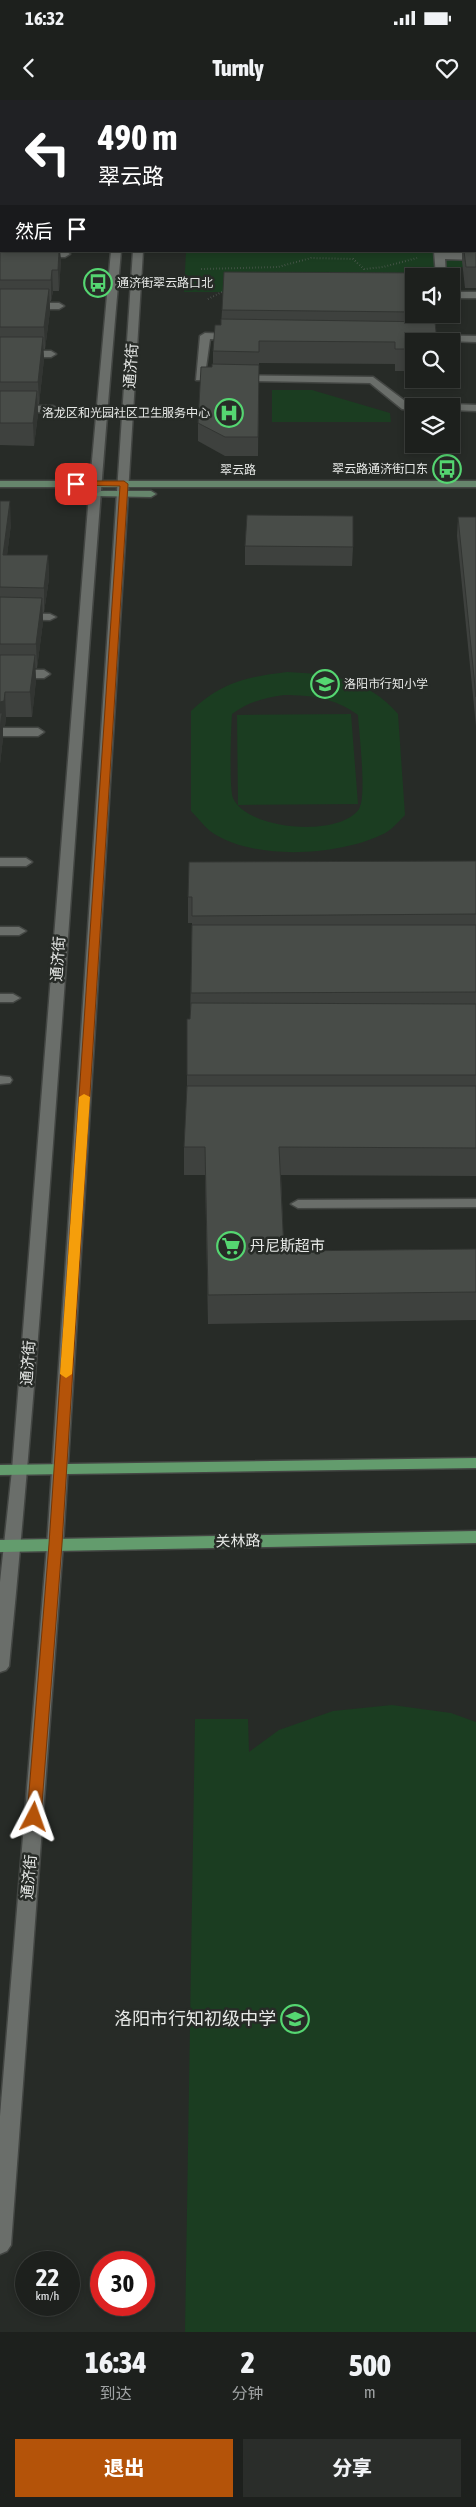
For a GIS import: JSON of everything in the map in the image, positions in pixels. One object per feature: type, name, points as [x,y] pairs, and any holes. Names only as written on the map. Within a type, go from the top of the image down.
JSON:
[{"type":"main road","points":[[0,1470],[476,1462]]},
{"type":"main road","name":"关林路","points":[[5,1546],[476,1537]]},
{"type":"street","name":"通济街","points":[[0,1666],[5,1546],[20,1470],[94,489],[116,252]]},
{"type":"street","name":"通济街","points":[[0,2245],[55,1544],[138,252]]},
{"type":"street","points":[[0,254],[65,254]]},
{"type":"street","points":[[441,268],[440,254],[476,257]]},
{"type":"street","points":[[460,295],[476,295]]},
{"type":"street","points":[[0,306],[59,306]]},
{"type":"street","points":[[244,337],[205,336],[200,378],[373,380],[405,406]]},
{"type":"street","points":[[460,339],[476,339]]},
{"type":"street","points":[[0,354],[51,354]]},
{"type":"street","points":[[460,408],[476,408]]},
{"type":"street","points":[[0,409],[53,409]]},
{"type":"street","name":"翠云路","points":[[0,484],[94,489],[476,484]]},
{"type":"street","name":"翠云路","points":[[0,494],[94,489]]},
{"type":"street","name":"翠云路","points":[[123,489],[476,494]]},
{"type":"street","points":[[0,616],[50,616]]},
{"type":"street","points":[[0,674],[44,674]]},
{"type":"street","points":[[0,732],[38,732]]},
{"type":"street","points":[[0,862],[26,862]]},
{"type":"street","points":[[0,931],[19,931]]},
{"type":"street","points":[[298,1204],[476,1202]]},
{"type":"path","points":[[201,269],[273,267],[311,258],[319,258],[353,259],[364,269],[383,267],[440,254]]},
{"type":"path","points":[[272,273],[273,267]]},
{"type":"path","points":[[208,299],[228,289]]},
{"type":"path","points":[[379,385],[405,380]]},
{"type":"green space","points":[[186,252],[475,252],[476,267],[405,268],[405,292],[184,292]]},
{"type":"green space","points":[[272,390],[312,390],[390,413],[391,422],[272,422]]},
{"type":"green space","points":[[287,672],[319,674],[348,681],[374,693],[398,714],[405,815],[388,832],[363,842],[318,851],[271,851],[227,841],[210,831],[191,811],[191,711],[213,693],[224,687],[247,679]],"holes":[[[284,695],[332,701],[358,715],[361,749],[361,802],[359,809],[348,818],[333,824],[314,827],[274,823],[256,817],[242,809],[233,798],[231,771],[232,714],[256,701]]]},
{"type":"green space","points":[[351,714],[358,804],[238,805],[237,715]]},
{"type":"green space","name":"洛阳市行知初级中学","points":[[392,1705],[451,1713],[476,1722],[476,2332],[185,2332],[195,1719],[248,1719],[249,1752],[279,1730],[333,1711]]},
{"type":"building","points":[[0,252],[59,252],[58,270],[52,270],[51,280],[0,280]]},
{"type":"building","points":[[464,252],[476,252],[476,267],[466,267]]},
{"type":"building","points":[[224,272],[405,273],[405,312],[222,310]]},
{"type":"building","points":[[0,289],[49,289],[44,327],[0,327]]},
{"type":"building","points":[[221,319],[405,322],[435,323],[436,333],[405,333],[405,349],[395,349],[395,342],[259,341],[259,352],[213,351],[215,325],[221,325]]},
{"type":"building","points":[[0,337],[43,337],[38,382],[0,382]]},
{"type":"building","name":"洛龙区和光园社区卫生服务中心","points":[[212,364],[259,365],[258,437],[225,437],[198,423],[201,367],[212,367]]},
{"type":"building","points":[[0,391],[37,391],[33,423],[0,423]]},
{"type":"building","points":[[0,501],[10,501],[3,555],[48,555],[44,588],[0,587]]},
{"type":"building","points":[[247,515],[353,516],[353,547],[245,546]]},
{"type":"building","points":[[458,517],[476,517],[476,697]]},
{"type":"building","points":[[0,597],[42,598],[36,644],[0,644]]},
{"type":"building","points":[[0,655],[35,655],[30,692],[5,692],[4,701],[0,702]]},
{"type":"building","points":[[0,713],[2,713],[0,729]]},
{"type":"building","points":[[476,861],[476,914],[192,916],[192,897],[188,897],[189,862]]},
{"type":"building","points":[[192,925],[476,925],[476,992],[191,993]]},
{"type":"building","points":[[191,1003],[476,1004],[476,1075],[187,1075],[187,1019],[190,1019]]},
{"type":"building","points":[[187,1086],[476,1086],[476,1148],[279,1147],[284,1251],[476,1249],[476,1292],[208,1295],[205,1147],[184,1147]]},
{"type":"slow traffic","points":[[66,1374],[84,1097]]},
{"type":"place","name":"通济街翠云路口北","points":[[98,283]]},
{"type":"place","name":"洛龙区和光园社区卫生服务中心","points":[[229,413]]},
{"type":"place","name":"翠云路通济街口东","points":[[447,469]]},
{"type":"place","name":"洛阳市行知小学","points":[[325,684]]},
{"type":"place","name":"丹尼斯超市","points":[[231,1246]]},
{"type":"place","name":"洛阳市行知初级中学","points":[[295,2019]]},
{"type":"route","points":[[34,1817],[55,1544],[124,484],[76,484]]}]
